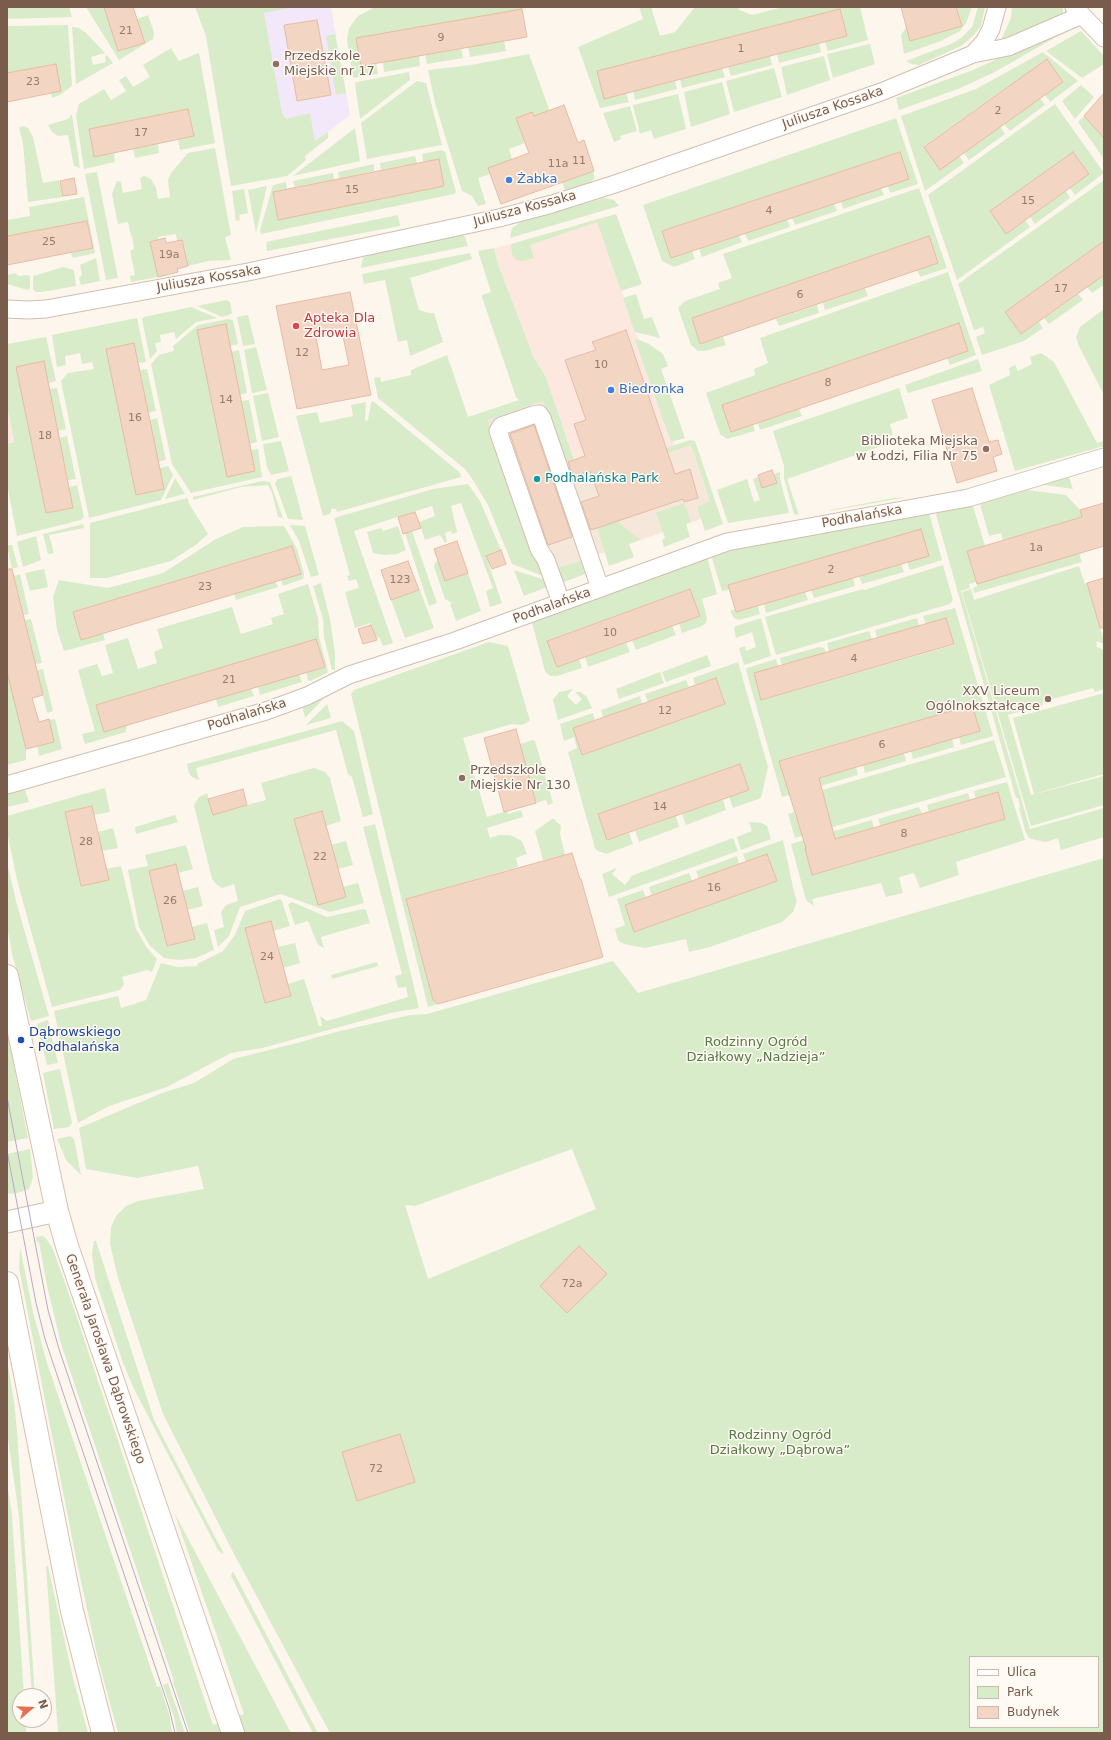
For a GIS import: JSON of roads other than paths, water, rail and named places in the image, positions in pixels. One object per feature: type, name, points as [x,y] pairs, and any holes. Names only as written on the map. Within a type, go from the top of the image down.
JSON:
[{"type":"main road","name":"Generała Jarosława Dąbrowskiego","points":[[7,976],[57,1211],[99,1343],[231,1726]]},
{"type":"main road","points":[[7,1284],[72,1612],[103,1733]]},
{"type":"street","name":"Juliusza Kossaka","points":[[7,309],[46,309],[248,272],[499,218],[547,205],[615,184],[881,92],[973,54],[984,42],[991,29],[997,7]]},
{"type":"street","points":[[973,54],[1008,47],[1078,11],[1104,38]]},
{"type":"street","points":[[560,602],[546,560],[539,549],[498,431],[501,426],[534,414],[540,414],[542,418],[600,588]]},
{"type":"street","name":"Podhalańska","points":[[7,785],[266,711],[307,696],[349,676],[516,619],[727,542],[968,498],[1104,457]]},
{"type":"street","points":[[7,1222],[57,1211]]},
{"type":"tram line","points":[[7,1097],[48,1310],[59,1349],[188,1733]]},
{"type":"tram line","points":[[7,1151],[36,1303],[45,1339],[169,1708],[175,1733]]},
{"type":"place","name":"Przedszkole Miejskie nr 17","points":[[276,64]]},
{"type":"place","name":"Żabka","points":[[509,180]]},
{"type":"place","name":"Apteka Dla Zdrowia","points":[[296,326]]},
{"type":"place","name":"Biedronka","points":[[611,390]]},
{"type":"place","name":"Biblioteka Miejska w Łodzi, Filia Nr 75","points":[[986,449]]},
{"type":"place","name":"Podhalańska Park","points":[[537,479]]},
{"type":"place","name":"XXV Liceum Ogólnokształcące","points":[[1048,699]]},
{"type":"place","name":"Przedszkole Miejskie Nr 130","points":[[462,778]]},
{"type":"place","name":"Dąbrowskiego - Podhalańska","points":[[21,1040]]},
{"type":"park label","name":"Rodzinny Ogród Działkowy „Nadzieja”","points":[[756,1050]]},
{"type":"park label","name":"Rodzinny Ogród Działkowy „Dąbrowa”","points":[[780,1444]]}]
